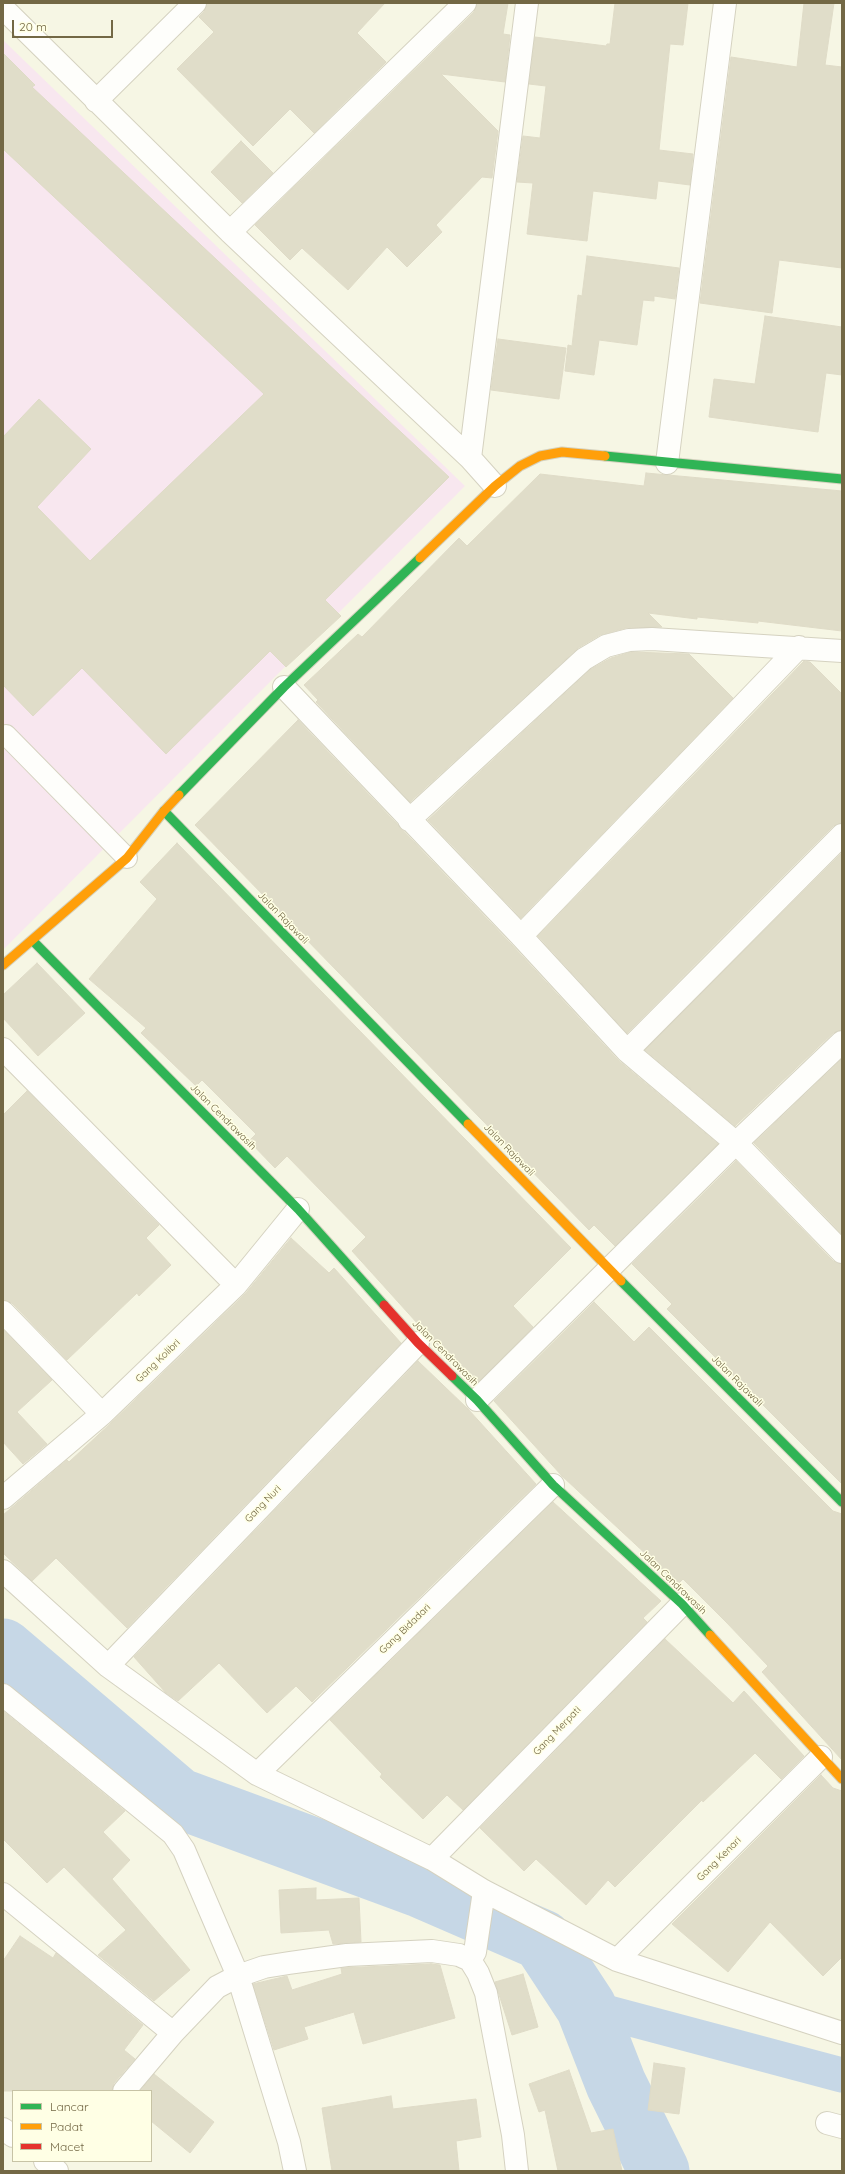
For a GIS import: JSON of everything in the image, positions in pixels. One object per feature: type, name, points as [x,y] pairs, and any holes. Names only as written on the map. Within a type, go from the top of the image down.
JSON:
[{"type":"street","points":[[96,101],[195,3]]},
{"type":"street","points":[[230,232],[465,3]]},
{"type":"street","points":[[470,458],[527,3]]},
{"type":"street","points":[[667,463],[725,3]]},
{"type":"street","points":[[3,8],[230,232],[470,458],[495,486]]},
{"type":"street","points":[[3,965],[33,941],[127,858],[164,811],[284,687],[495,486],[520,466],[540,456],[562,452],[842,479]]},
{"type":"street","points":[[409,820],[584,659],[606,646],[629,640],[652,639],[800,647],[842,651]]},
{"type":"street","points":[[521,936],[800,647]]},
{"type":"street","points":[[284,687],[521,936],[627,1051],[736,1144],[842,1252]]},
{"type":"street","name":"Jalan Rajawali","points":[[164,811],[609,1269],[842,1502]]},
{"type":"street","points":[[627,1051],[842,835]]},
{"type":"street","name":"Jalan Cendrawasih","points":[[33,941],[298,1209],[418,1343],[477,1400],[553,1485],[682,1604],[842,1779]]},
{"type":"street","points":[[477,1400],[736,1144],[842,1042]]},
{"type":"street","points":[[3,1049],[236,1285]]},
{"type":"street","name":"Gang Kolibri","points":[[3,1498],[102,1414],[236,1285],[298,1209]]},
{"type":"street","points":[[3,1312],[102,1414]]},
{"type":"street","name":"Gang Nuri","points":[[108,1666],[418,1343]]},
{"type":"street","name":"Gang Bidadari","points":[[257,1774],[553,1485]]},
{"type":"street","points":[[3,1571],[108,1666],[257,1774],[432,1859],[484,1897],[617,1960],[840,2029]]},
{"type":"street","name":"Gang Merpati","points":[[432,1859],[682,1604]]},
{"type":"street","points":[[3,1695],[173,1834],[190,1863],[238,1976],[289,2142],[295,2171]]},
{"type":"street","name":"Gang Kenari","points":[[617,1960],[822,1757]]},
{"type":"street","points":[[3,1894],[173,2033]]},
{"type":"street","points":[[484,1897],[473,1956],[486,1993],[513,2135],[517,2171]]},
{"type":"street","points":[[125,2090],[173,2033],[217,1987],[238,1976],[264,1967],[289,1963],[385,1953],[445,1952],[473,1956]]},
{"type":"street","points":[[3,2129],[12,2135]]},
{"type":"street","points":[[46,2162],[57,2171],[64,2162]]},
{"type":"lane","points":[[6,735],[127,858]]},
{"type":"shaded area","points":[[3,40],[465,486],[3,950]]},
{"type":"building","points":[[207,3],[385,3],[357,33],[386,62],[314,133],[290,109],[253,146],[177,69],[214,32],[199,17],[204,12]]},
{"type":"building","points":[[477,3],[508,3],[503,34],[510,35],[505,82],[441,74],[498,131],[492,178],[482,177],[436,225],[442,232],[407,267],[387,247],[348,290],[302,248],[290,260],[255,225],[474,12]]},
{"type":"building","points":[[615,3],[688,3],[683,45],[670,44],[659,150],[693,154],[690,185],[658,181],[656,199],[593,191],[587,241],[527,234],[533,183],[517,182],[523,136],[540,138],[546,86],[529,84],[535,37],[606,46],[607,44],[610,44]]},
{"type":"building","points":[[804,3],[834,3],[825,65],[842,67],[842,268],[779,260],[772,313],[700,303],[731,57],[797,67]]},
{"type":"building","points":[[3,53],[35,85],[32,87],[449,477],[325,600],[341,616],[286,667],[270,651],[166,754],[82,668],[33,716],[3,685],[3,437],[39,399],[91,449],[37,507],[90,561],[264,394],[3,149]]},
{"type":"building","points":[[241,141],[273,173],[242,203],[211,172]]},
{"type":"building","points":[[587,256],[679,268],[675,299],[654,296],[654,301],[643,300],[637,345],[599,340],[594,375],[565,371],[568,345],[572,346],[578,295],[582,296]]},
{"type":"building","points":[[765,316],[842,327],[842,375],[826,373],[818,432],[709,417],[714,379],[755,384]]},
{"type":"building","points":[[498,339],[566,348],[559,399],[491,390]]},
{"type":"building","points":[[646,473],[842,491],[842,631],[758,621],[758,623],[697,617],[697,619],[648,613],[662,627],[626,628],[600,635],[578,648],[410,802],[316,702],[318,700],[304,685],[358,634],[362,637],[459,538],[467,546],[540,474],[644,486]]},
{"type":"building","points":[[631,652],[689,654],[733,698],[521,918],[428,820],[591,669],[611,658]]},
{"type":"building","points":[[804,661],[810,662],[842,694],[842,823],[833,826],[627,1033],[538,936]]},
{"type":"building","points":[[298,720],[512,945],[618,1060],[718,1144],[615,1246],[594,1225],[589,1230],[195,825]]},
{"type":"building","points":[[177,843],[571,1248],[513,1306],[533,1327],[477,1383],[427,1334],[352,1251],[366,1237],[287,1156],[275,1168],[249,1141],[256,1134],[202,1080],[196,1086],[141,1033],[146,1028],[89,979],[157,899],[140,882]]},
{"type":"building","points":[[842,853],[842,1030],[833,1033],[735,1126],[645,1050]]},
{"type":"building","points":[[37,963],[85,1013],[38,1056],[3,1018],[3,995]]},
{"type":"building","points":[[842,1059],[842,1234],[754,1143]]},
{"type":"building","points":[[27,1091],[159,1225],[146,1238],[171,1265],[139,1296],[137,1293],[67,1360],[12,1303],[3,1300],[3,1115]]},
{"type":"building","points":[[736,1161],[833,1261],[842,1264],[842,1484],[667,1309],[672,1304],[632,1264]]},
{"type":"building","points":[[291,1238],[329,1273],[334,1268],[401,1343],[127,1628],[56,1558],[32,1581],[3,1553],[3,1515],[67,1460],[69,1462],[111,1423],[245,1294]]},
{"type":"building","points":[[594,1302],[634,1342],[649,1327],[833,1511],[842,1514],[842,1760],[762,1672],[768,1666],[726,1622],[683,1579],[678,1584],[562,1476],[494,1401]]},
{"type":"building","points":[[3,1330],[52,1380],[17,1412],[47,1444],[23,1464],[3,1442]]},
{"type":"building","points":[[418,1361],[468,1409],[536,1484],[312,1702],[296,1686],[267,1713],[219,1663],[178,1701],[166,1693],[134,1657]]},
{"type":"building","points":[[553,1502],[661,1601],[643,1618],[647,1622],[463,1810],[447,1795],[423,1819],[380,1777],[382,1774],[330,1720]]},
{"type":"building","points":[[665,1639],[733,1703],[744,1691],[804,1756],[781,1779],[755,1753],[703,1802],[702,1800],[615,1887],[608,1880],[586,1905],[536,1859],[524,1871],[480,1828]]},
{"type":"building","points":[[3,1711],[125,1811],[103,1832],[130,1860],[112,1879],[190,1970],[154,2001],[98,1955],[126,1930],[64,1867],[47,1883],[3,1839]]},
{"type":"building","points":[[821,1775],[833,1788],[842,1791],[842,1957],[823,1976],[770,1922],[728,1972],[672,1924]]},
{"type":"building","points":[[316,1888],[316,1900],[359,1898],[361,1942],[333,1944],[329,1930],[281,1933],[279,1890]]},
{"type":"building","points":[[20,1936],[53,1958],[56,1953],[143,2025],[124,2050],[135,2059],[114,2083],[112,2090],[3,2091],[3,1961]]},
{"type":"building","points":[[431,1964],[440,1965],[455,2018],[363,2044],[354,2012],[304,2027],[308,2039],[274,2050],[253,1984],[287,1976],[292,1990],[342,1974],[341,1968]]},
{"type":"building","points":[[523,1974],[538,2027],[512,2035],[495,1982]]},
{"type":"building","points":[[654,2063],[685,2068],[679,2114],[648,2110]]},
{"type":"building","points":[[569,2070],[591,2133],[613,2129],[622,2171],[558,2171],[545,2110],[539,2112],[529,2084]]},
{"type":"building","points":[[154,2074],[214,2122],[190,2153],[152,2122],[152,2090],[141,2090]]},
{"type":"building","points":[[391,2096],[393,2109],[476,2099],[481,2137],[456,2141],[459,2171],[332,2171],[322,2108]]},
{"type":"waterway","points":[[3,1649],[178,1798],[422,1888],[542,1940],[586,2007],[616,2084],[659,2171]]},
{"type":"waterway","points":[[586,2007],[842,2075]]},
{"type":"traffic: fast","points":[[605,456],[842,479]]},
{"type":"traffic: fast","points":[[179,795],[284,687],[420,558]]},
{"type":"traffic: fast","points":[[164,811],[468,1124]]},
{"type":"traffic: fast","points":[[33,941],[298,1209],[384,1305]]},
{"type":"traffic: fast","points":[[621,1281],[842,1502]]},
{"type":"traffic: fast","points":[[452,1376],[477,1400],[553,1485],[682,1604],[710,1635]]},
{"type":"traffic: slow","points":[[420,558],[495,486],[520,466],[540,456],[562,452],[605,456]]},
{"type":"traffic: slow","points":[[3,965],[127,858],[164,811],[179,795]]},
{"type":"traffic: slow","points":[[468,1124],[621,1281]]},
{"type":"traffic: slow","points":[[710,1635],[842,1779]]},
{"type":"traffic: jam","points":[[384,1305],[418,1343],[452,1376]]}]
